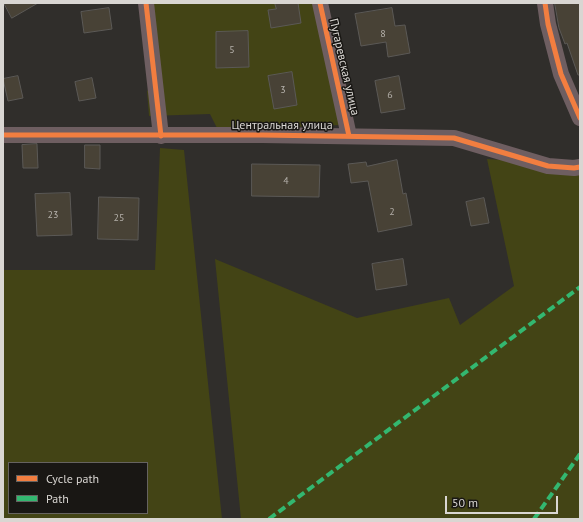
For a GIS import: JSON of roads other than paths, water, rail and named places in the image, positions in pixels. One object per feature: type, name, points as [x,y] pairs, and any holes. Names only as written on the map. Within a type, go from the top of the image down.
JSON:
[{"type":"street","points":[[146,3],[161,136]]},
{"type":"street","name":"Пугаревская улица","points":[[320,3],[349,136]]},
{"type":"street","points":[[545,3],[548,24],[561,74],[580,118]]},
{"type":"street","name":"Центральная улица","points":[[3,135],[262,135],[454,138],[548,166],[580,167]]}]
